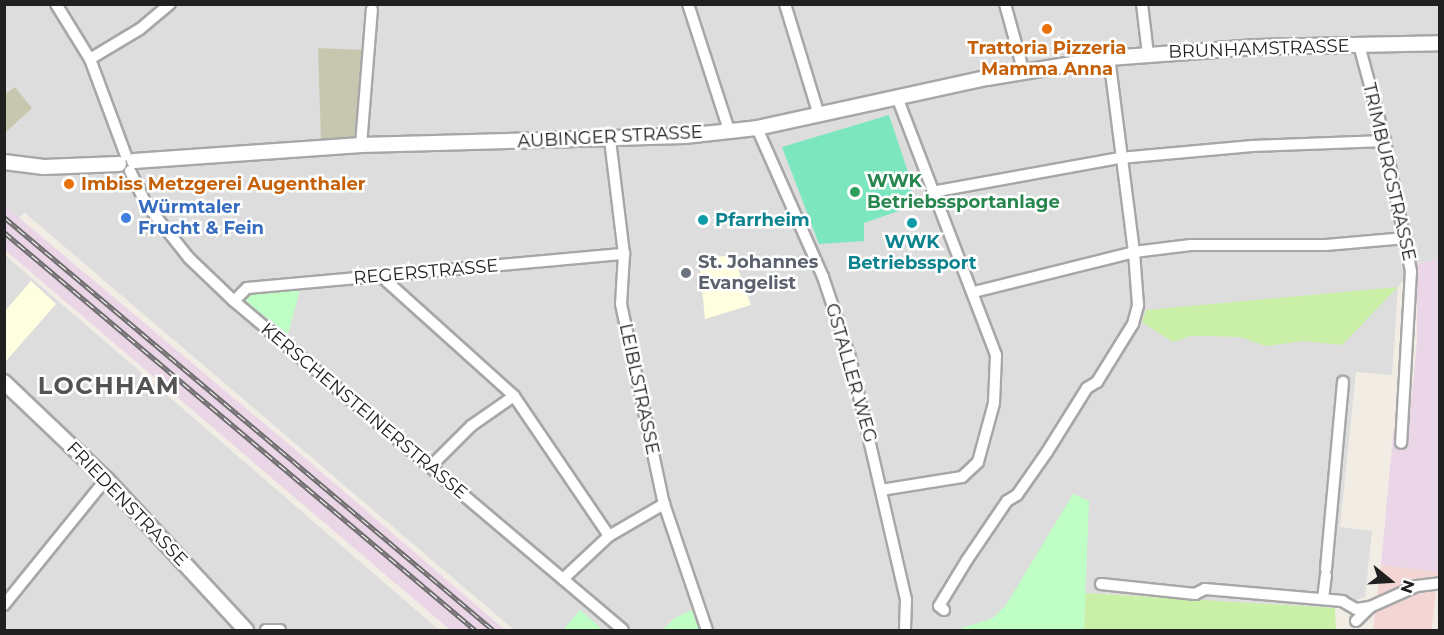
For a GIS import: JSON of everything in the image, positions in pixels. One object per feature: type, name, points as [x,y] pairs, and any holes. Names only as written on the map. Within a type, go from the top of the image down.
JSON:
[{"type":"street","name":"KERSCHENSTEINERSTRASSE","points":[[56,4],[90,59],[127,163],[146,204],[189,258],[234,301],[622,630]]},
{"type":"street","points":[[90,59],[140,29],[170,4]]},
{"type":"street","points":[[688,4],[729,130]]},
{"type":"street","points":[[785,4],[819,116]]},
{"type":"street","points":[[1005,4],[1024,73]]},
{"type":"street","points":[[1142,4],[1148,54]]},
{"type":"street","points":[[360,145],[372,9]]},
{"type":"street","name":"BRUNHAMSTRASSE","points":[[1080,63],[1148,54],[1440,43]]},
{"type":"street","name":"TRIMBURGSTRASSE","points":[[1359,45],[1385,141],[1406,238],[1410,315],[1401,443]]},
{"type":"street","points":[[944,610],[939,606],[967,560],[1007,501],[1017,495],[1047,452],[1087,388],[1097,382],[1133,324],[1138,305],[1134,252],[1120,158],[1109,58]]},
{"type":"street","name":"AUBINGER STRASSE","points":[[4,162],[44,167],[360,145],[610,140],[757,128],[897,97],[1080,63]]},
{"type":"street","points":[[881,490],[962,477],[978,462],[994,403],[996,355],[980,305],[932,192],[897,97]]},
{"type":"street","name":"GSTALLER WEG","points":[[757,128],[823,277],[850,357],[906,600],[905,630]]},
{"type":"street","name":"LEIBLSTRASSE","points":[[610,140],[624,254],[621,304],[664,504],[706,630]]},
{"type":"street","points":[[932,192],[1120,158],[1252,146],[1385,141]]},
{"type":"street","points":[[974,292],[1134,252],[1239,242],[1326,245],[1406,238]]},
{"type":"street","name":"REGERSTRASSE","points":[[234,301],[247,288],[624,254]]},
{"type":"street","points":[[381,277],[514,396],[609,536]]},
{"type":"street","name":"FRIEDENSTRASSE","points":[[4,382],[106,479],[246,630]]},
{"type":"street","points":[[1323,599],[1343,382]]},
{"type":"street","points":[[431,466],[471,426],[514,396]]},
{"type":"street","points":[[4,605],[106,479]]},
{"type":"street","points":[[562,579],[609,536],[664,504]]},
{"type":"street","points":[[1101,584],[1195,594],[1205,589],[1323,599],[1342,601],[1356,609],[1370,607],[1417,586],[1440,583]]},
{"type":"street","points":[[1356,621],[1370,607]]},
{"type":"street","points":[[266,630],[280,630]]},
{"type":"shaded area","points":[[5,5],[1439,5],[1439,259],[1417,264],[1398,287],[1392,375],[1356,372],[1340,527],[1372,531],[1365,597],[1335,608],[1086,593],[1084,630],[514,630],[25,213],[18,218],[5,206]]},
{"type":"shaded area","points":[[318,48],[364,50],[354,139],[321,141]]},
{"type":"shaded area","points":[[15,87],[32,108],[5,133],[5,94]]},
{"type":"shaded area","points":[[5,206],[298,452],[505,630],[450,630],[5,250]]},
{"type":"shaded area","points":[[5,255],[439,630],[5,630]]},
{"type":"shaded area","points":[[733,255],[751,305],[705,319],[699,259]]},
{"type":"shaded area","points":[[1439,259],[1439,572],[1381,565],[1393,435],[1408,435],[1417,341],[1417,264]]},
{"type":"shaded area","points":[[31,281],[56,304],[5,362],[5,311]]},
{"type":"shaded area","points":[[1381,565],[1439,572],[1431,630],[1373,630]]},
{"type":"green space","name":"WWK Betriebssportanlage","points":[[889,115],[910,178],[913,206],[864,223],[864,241],[819,244],[782,147]]},
{"type":"green space","points":[[1398,287],[1342,345],[1303,341],[1266,346],[1240,337],[1209,336],[1191,336],[1173,342],[1142,322],[1146,310]]},
{"type":"green space","points":[[300,290],[288,334],[246,302],[249,294]]},
{"type":"green space","points":[[1073,494],[1089,501],[1084,630],[956,630],[993,618],[1006,605]]},
{"type":"green space","points":[[1085,593],[1335,608],[1336,630],[1084,630]]},
{"type":"green space","points":[[580,610],[603,630],[563,630]]},
{"type":"green space","points":[[692,610],[699,630],[662,630],[675,618]]},
{"type":"railway","points":[[4,217],[493,630]]},
{"type":"railway","points":[[4,232],[475,630]]},
{"type":"place","name":"Trattoria Pizzeria Mamma Anna","points":[[1047,29]]},
{"type":"place","name":"Imbiss Metzgerei Augenthaler","points":[[69,184]]},
{"type":"place","name":"WWK Betriebssportanlage","points":[[855,192]]},
{"type":"place","name":"Würmtaler Frucht & Fein","points":[[126,218]]},
{"type":"place","name":"Pfarrheim","points":[[703,220]]},
{"type":"place","name":"WWK Betriebssport","points":[[912,223]]},
{"type":"place","name":"St. Johannes Evangelist","points":[[686,273]]},
{"type":"district","name":"LOCHHAM","points":[[109,386]]}]
